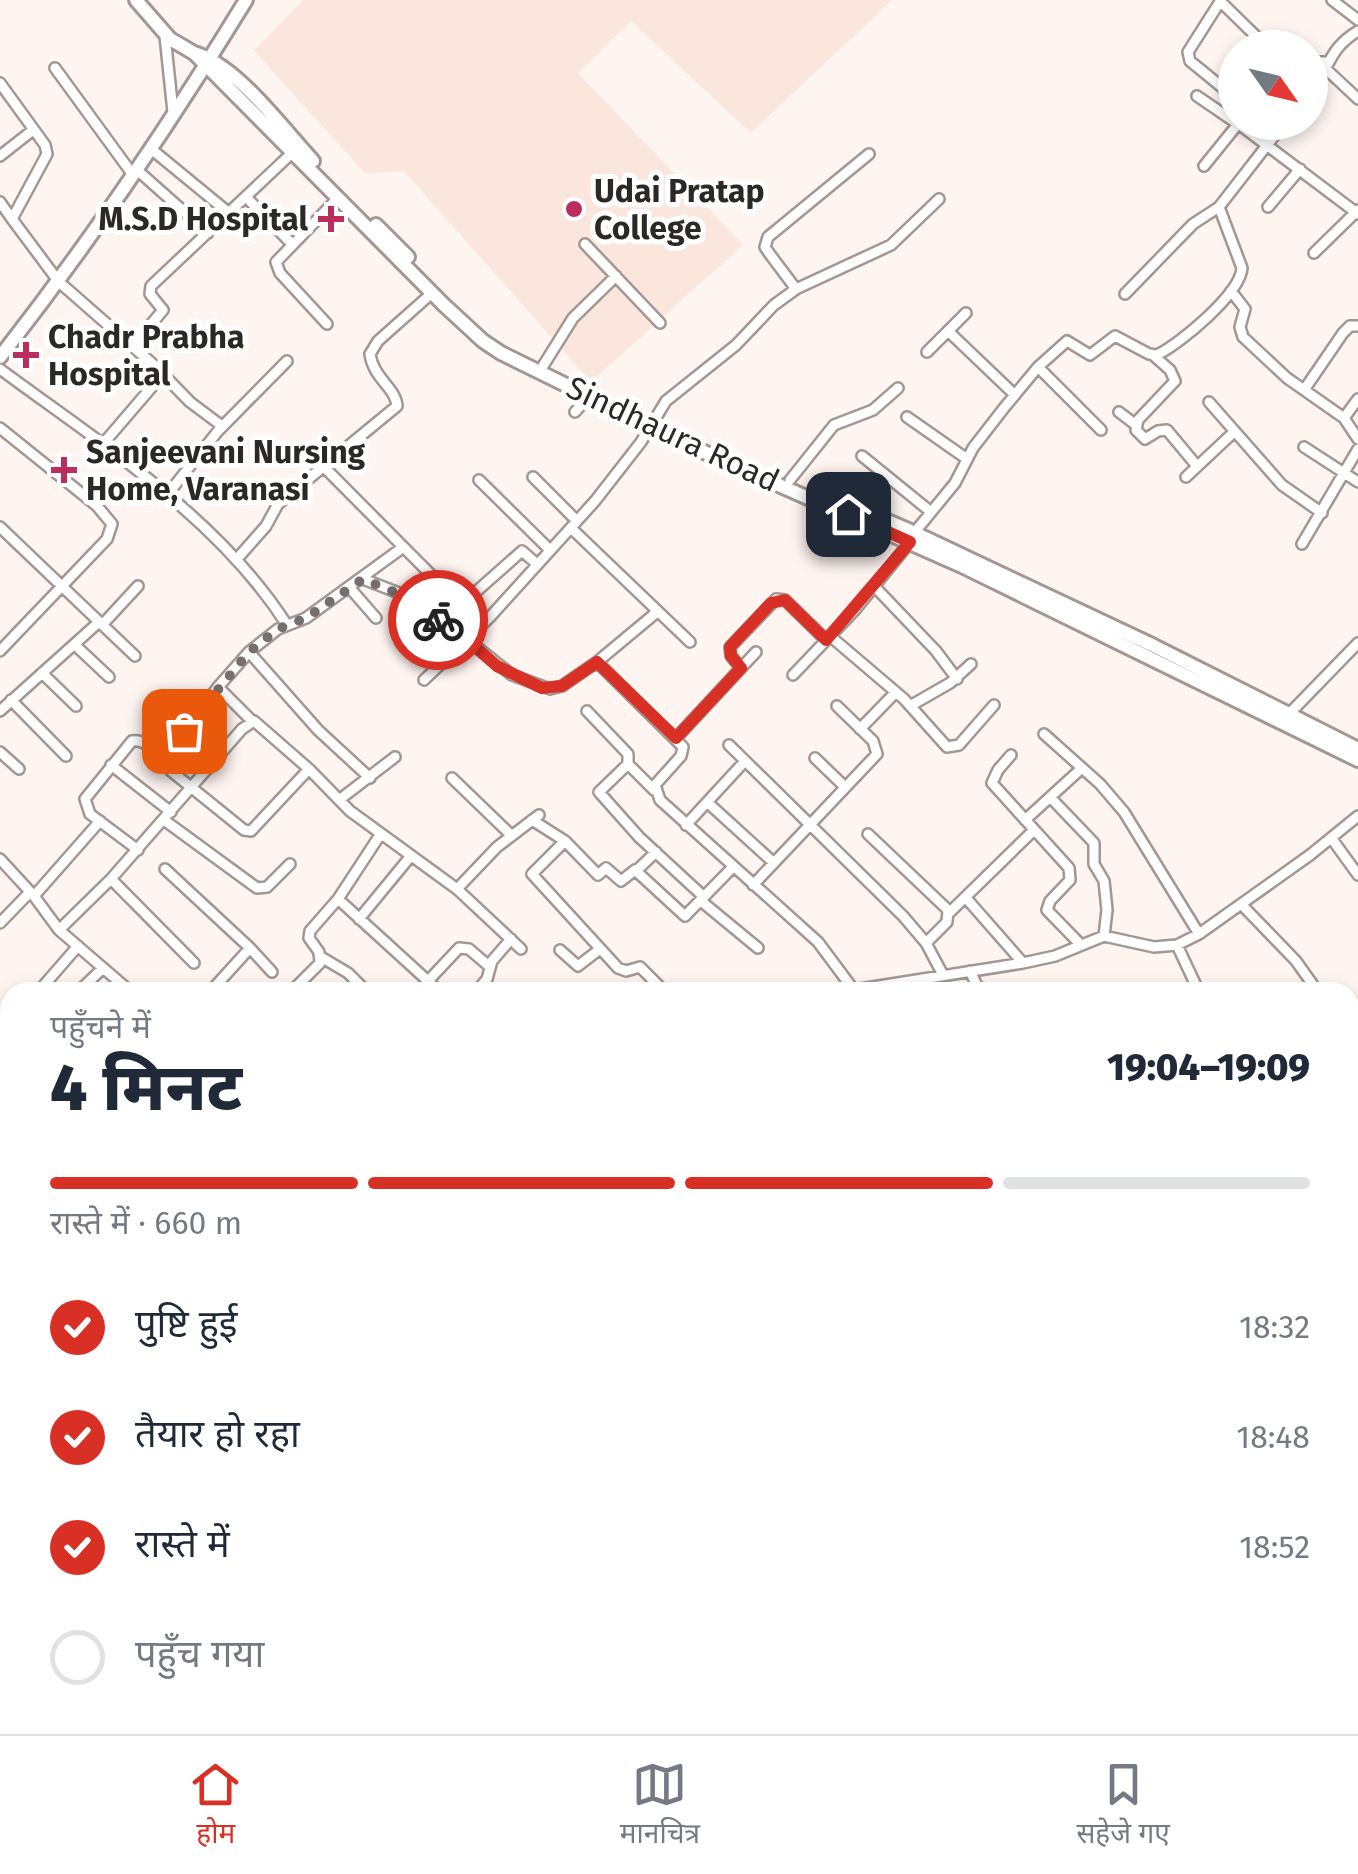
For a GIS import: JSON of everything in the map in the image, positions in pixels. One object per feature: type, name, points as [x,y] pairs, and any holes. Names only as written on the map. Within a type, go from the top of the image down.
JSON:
[{"type":"street","name":"Sindhaura Road","points":[[136,0],[165,33],[202,59],[432,293],[500,353],[912,537],[1358,760]]},
{"type":"street","points":[[0,357],[59,282],[150,148],[202,59],[246,0]]},
{"type":"street","points":[[1332,0],[1358,20]]},
{"type":"street","points":[[1218,84],[1190,60],[1188,52],[1220,1],[1250,30]]},
{"type":"street","points":[[1328,64],[1339,43],[1358,30]]},
{"type":"street","points":[[165,33],[173,112]]},
{"type":"street","points":[[202,59],[256,99],[324,173],[490,338],[650,423],[790,480],[1154,646],[1358,750]]},
{"type":"street","points":[[1328,67],[1358,99]]},
{"type":"street","points":[[56,68],[134,172],[208,233]]},
{"type":"street","points":[[0,82],[47,154],[12,219]]},
{"type":"street","points":[[1197,96],[1218,110]]},
{"type":"street","points":[[0,156],[34,130]]},
{"type":"street","points":[[1204,166],[1222,140]]},
{"type":"street","points":[[1262,140],[1357,212],[1314,253]]},
{"type":"street","points":[[1125,294],[1193,224],[1219,207],[1271,140]]},
{"type":"street","points":[[150,148],[229,213]]},
{"type":"street","points":[[133,346],[163,310],[150,294],[150,286],[293,152]]},
{"type":"street","points":[[796,289],[768,253],[768,237],[869,154]]},
{"type":"street","points":[[1268,207],[1300,169]]},
{"type":"street","points":[[246,197],[292,244]]},
{"type":"street","points":[[327,324],[277,268],[280,255],[338,198]]},
{"type":"street","points":[[424,680],[463,635],[574,524],[634,450],[666,401],[696,380],[774,305],[796,289],[891,245],[939,199]]},
{"type":"street","points":[[0,202],[59,282],[164,374],[190,402],[222,426]]},
{"type":"street","points":[[1153,355],[1165,351],[1231,291],[1242,276],[1219,207]]},
{"type":"street","points":[[585,244],[660,323]]},
{"type":"street","points":[[543,366],[567,326],[616,276]]},
{"type":"street","points":[[1231,291],[1245,308],[1240,328],[1243,337],[1304,390],[1344,418],[1358,439]]},
{"type":"street","points":[[236,560],[266,526],[274,508],[397,406],[397,399],[374,372],[370,354],[378,341],[432,293]]},
{"type":"street","points":[[926,352],[966,313]]},
{"type":"street","points":[[1304,390],[1343,334],[1350,326],[1358,326]]},
{"type":"street","points":[[948,331],[1015,395]]},
{"type":"street","points":[[794,674],[874,586],[955,484],[967,459],[1015,395],[1067,341],[1090,355],[1115,336],[1153,355],[1170,370],[1175,381],[1136,425]]},
{"type":"street","points":[[167,495],[222,426],[287,361]]},
{"type":"street","points":[[1038,367],[1101,430]]},
{"type":"street","points":[[0,369],[167,495],[236,560],[287,625]]},
{"type":"street","points":[[102,445],[164,374]]},
{"type":"street","points":[[790,480],[834,425],[874,410],[898,388]]},
{"type":"street","points":[[575,412],[589,396]]},
{"type":"street","points":[[1210,402],[1282,485],[1322,513]]},
{"type":"street","points":[[1344,418],[1356,407]]},
{"type":"street","points":[[1119,412],[1136,425],[1145,439],[1167,430],[1197,466]]},
{"type":"street","points":[[906,418],[967,459]]},
{"type":"street","points":[[0,428],[97,506],[112,524],[107,539],[0,651]]},
{"type":"street","points":[[1186,477],[1234,432]]},
{"type":"street","points":[[1304,447],[1358,482]]},
{"type":"street","points":[[1302,544],[1358,449]]},
{"type":"street","points":[[862,456],[931,512]]},
{"type":"street","points":[[323,466],[461,605]]},
{"type":"street","points":[[533,477],[657,612],[690,642]]},
{"type":"street","points":[[478,480],[550,550]]},
{"type":"street","points":[[0,527],[134,656]]},
{"type":"street","points":[[164,760],[218,686],[249,652],[287,625],[306,618],[402,548]]},
{"type":"street","points":[[463,635],[463,623],[453,612],[522,551],[538,564]]},
{"type":"street","points":[[363,579],[399,594],[416,613],[463,635],[497,666],[550,689],[562,686],[597,662],[657,612]]},
{"type":"street","points":[[0,711],[138,586]]},
{"type":"street","points":[[874,586],[956,679]]},
{"type":"street","points":[[349,587],[376,618]]},
{"type":"street","points":[[741,668],[731,656],[730,647],[776,599],[785,600],[896,692],[936,738],[952,748],[963,742],[994,704]]},
{"type":"street","points":[[0,633],[9,642]]},
{"type":"street","points":[[1288,715],[1358,643]]},
{"type":"street","points":[[76,646],[109,678]]},
{"type":"street","points":[[249,652],[318,730],[370,778]]},
{"type":"street","points":[[676,738],[756,652]]},
{"type":"street","points":[[597,662],[676,738],[684,751],[654,790]]},
{"type":"street","points":[[910,706],[956,679],[970,664]]},
{"type":"street","points":[[42,673],[76,706]]},
{"type":"street","points":[[218,686],[339,800],[410,858],[457,889],[522,949]]},
{"type":"street","points":[[860,729],[896,692]]},
{"type":"street","points":[[12,700],[66,756]]},
{"type":"street","points":[[753,885],[877,754],[873,741],[836,706]]},
{"type":"street","points":[[587,711],[628,754],[628,764],[686,824],[818,942],[848,982]]},
{"type":"street","points":[[59,930],[111,880],[252,721]]},
{"type":"street","points":[[1044,734],[1124,812],[1199,934]]},
{"type":"street","points":[[138,850],[100,821],[86,807],[85,800],[132,741],[138,740],[164,760],[171,771],[244,830],[257,828],[308,769]]},
{"type":"street","points":[[729,745],[926,943],[943,976]]},
{"type":"street","points":[[0,752],[19,769]]},
{"type":"street","points":[[1011,756],[992,783],[1071,873],[1047,910],[1081,945]]},
{"type":"street","points":[[339,800],[395,757]]},
{"type":"street","points":[[815,758],[845,787]]},
{"type":"street","points":[[686,824],[745,761]]},
{"type":"street","points":[[628,764],[599,792],[703,899],[758,948]]},
{"type":"street","points":[[111,765],[257,888],[266,887],[290,864]]},
{"type":"street","points":[[1024,820],[1082,768]]},
{"type":"street","points":[[452,778],[512,835]]},
{"type":"street","points":[[1050,797],[1094,843],[1094,864],[1104,880],[1104,936]]},
{"type":"street","points":[[707,802],[774,863]]},
{"type":"street","points":[[917,982],[1056,956],[1104,936],[1154,946],[1177,945],[1199,934],[1358,816]]},
{"type":"street","points":[[457,889],[536,817],[598,875],[606,868],[622,882],[656,852]]},
{"type":"street","points":[[0,923],[100,821]]},
{"type":"street","points":[[926,943],[947,922],[949,914],[1034,830]]},
{"type":"street","points":[[868,834],[949,914]]},
{"type":"street","points":[[357,982],[322,957],[309,938],[310,931],[338,899],[380,835]]},
{"type":"street","points":[[1332,839],[1358,875]]},
{"type":"street","points":[[565,841],[532,874],[622,970],[640,967],[652,982]]},
{"type":"street","points":[[359,918],[410,858]]},
{"type":"street","points":[[0,859],[59,930],[119,982]]},
{"type":"street","points":[[636,871],[685,916],[732,867]]},
{"type":"street","points":[[165,869],[272,972]]},
{"type":"street","points":[[111,880],[194,963]]},
{"type":"street","points":[[966,898],[1023,963]]},
{"type":"street","points":[[338,899],[428,981],[459,948],[469,950],[490,967]]},
{"type":"street","points":[[1241,904],[1311,982]]},
{"type":"street","points":[[484,982],[511,939]]},
{"type":"street","points":[[1177,945],[1194,982]]},
{"type":"street","points":[[47,982],[78,946]]},
{"type":"street","points":[[219,982],[250,948]]},
{"type":"street","points":[[560,950],[578,966],[600,949]]},
{"type":"street","points":[[302,982],[316,970],[322,957]]},
{"type":"street","points":[[88,982],[102,968]]},
{"type":"street","points":[[970,971],[975,982]]},
{"type":"shaded area","name":"Udai Pratap College","points":[[303,0],[892,0],[751,133],[631,21],[578,73],[743,245],[591,382],[404,171],[366,174],[254,51]]},
{"type":"way so far","points":[[184,731],[218,686],[265,638],[306,618],[363,579],[399,594],[416,613],[438,620]]},
{"type":"place","name":"Udai Pratap College","points":[[574,209]]},
{"type":"place","name":"M.S.D Hospital","points":[[331,219]]},
{"type":"place","name":"Chadr Prabha Hospital","points":[[26,355]]},
{"type":"place","name":"Sanjeevani Nursing Home, Varanasi","points":[[64,470]]},
{"type":"route","points":[[438,620],[497,666],[542,688],[562,686],[597,662],[676,738],[741,668],[731,656],[730,647],[771,603],[785,600],[826,640],[910,542],[848,514]]}]
